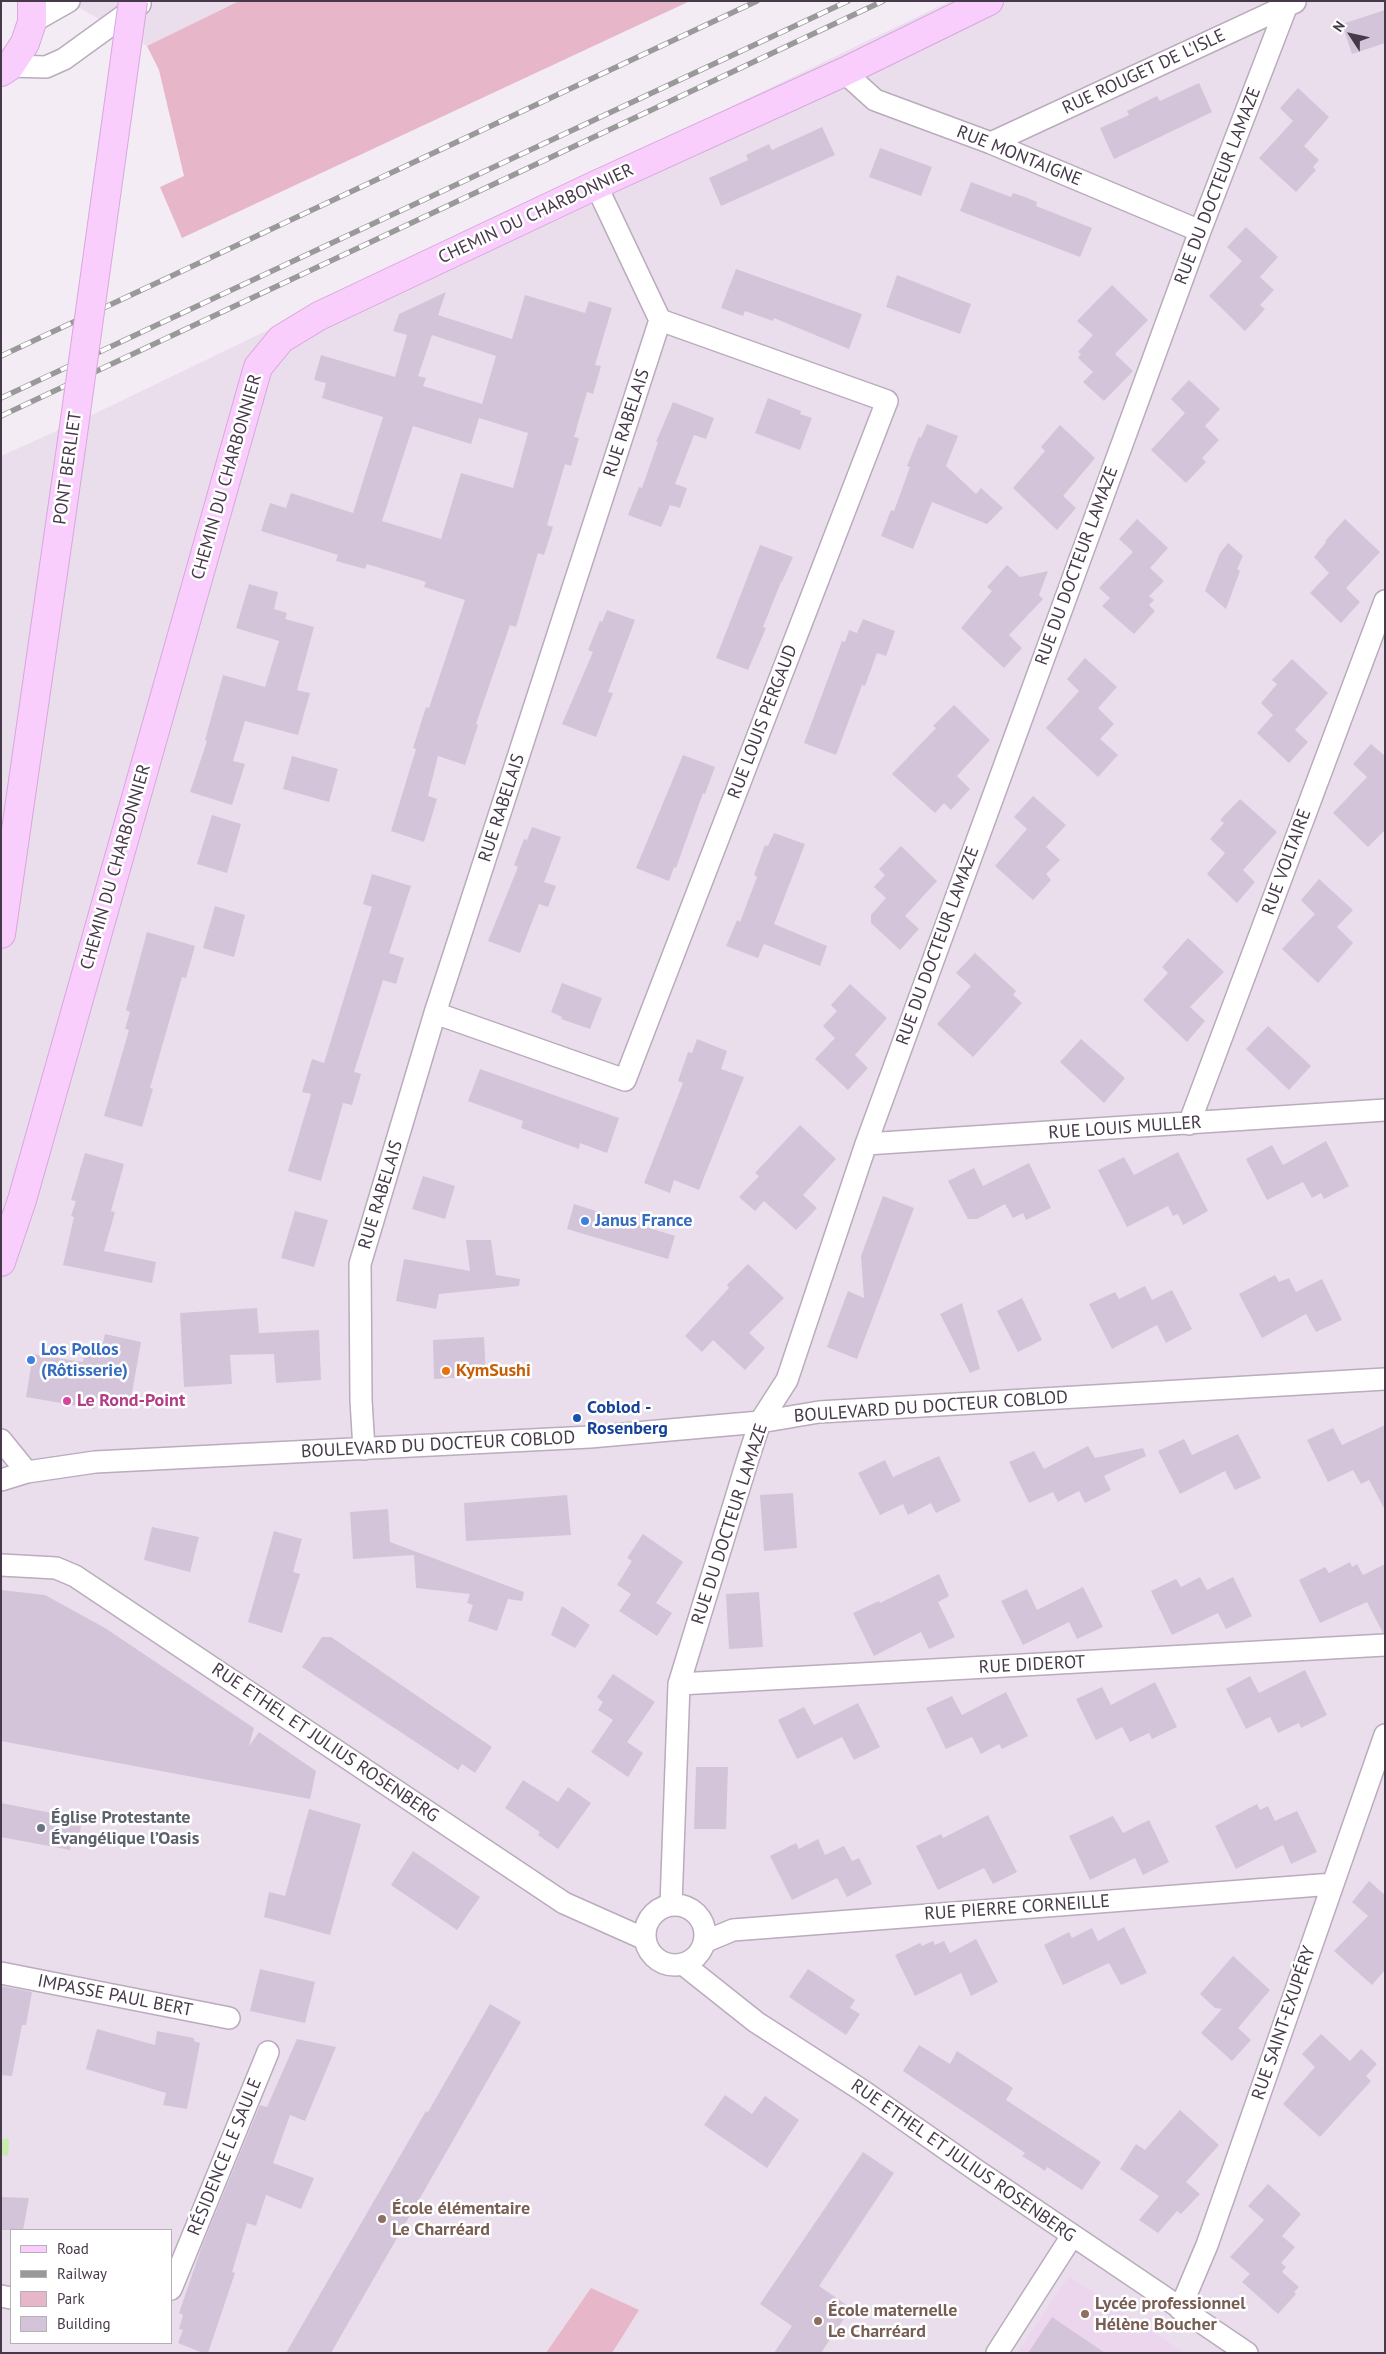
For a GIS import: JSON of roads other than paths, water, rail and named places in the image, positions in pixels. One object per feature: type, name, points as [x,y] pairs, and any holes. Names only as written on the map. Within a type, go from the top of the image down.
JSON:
[{"type":"street","points":[[6,69],[25,43],[32,11],[68,1]]},
{"type":"street","name":"PONT BERLIET","points":[[1,934],[133,1]]},
{"type":"street","points":[[6,69],[46,67],[64,59],[145,1]]},
{"type":"street","name":"CHEMIN DU CHARBONNIER","points":[[1,1262],[22,1200],[258,367],[281,339],[319,316],[596,185],[844,72],[989,1]]},
{"type":"street","name":"RUE ROUGET DE L'ISLE","points":[[991,143],[1292,3]]},
{"type":"street","name":"RUE DU DOCTEUR LAMAZE","points":[[671,1905],[679,1684],[760,1422],[787,1380],[866,1144],[1200,231],[1292,3]]},
{"type":"street","name":"RUE MONTAIGNE","points":[[844,72],[875,100],[991,143],[1200,231]]},
{"type":"street","points":[[596,185],[660,320]]},
{"type":"street","name":"RUE RABELAIS","points":[[364,1450],[361,1400],[360,1264],[435,1013],[660,320]]},
{"type":"street","name":"RUE LOUIS PERGAUD","points":[[435,1013],[625,1080],[887,401],[660,320]]},
{"type":"street","name":"RUE VOLTAIRE","points":[[1189,1124],[1385,601]]},
{"type":"street","name":"RUE LOUIS MULLER","points":[[866,1144],[1385,1110]]},
{"type":"street","name":"BOULEVARD DU DOCTEUR COBLOD","points":[[1,1480],[27,1472],[95,1462],[364,1450],[590,1437],[760,1422],[819,1412],[1385,1379]]},
{"type":"street","points":[[1,1440],[27,1472]]},
{"type":"street","name":"RUE ETHEL ET JULIUS ROSENBERG","points":[[1,1565],[56,1568],[75,1576],[564,1903],[645,1939],[648,1949],[654,1957],[663,1963],[683,1964],[756,2022],[863,2091],[1072,2236],[1247,2353]]},
{"type":"street","name":"RUE DIDEROT","points":[[679,1684],[1385,1645]]},
{"type":"street","name":"RUE SAINT-EXUPÉRY","points":[[1180,2309],[1207,2245],[1385,1735]]},
{"type":"street","name":"RUE PIERRE CORNEILLE","points":[[704,1942],[733,1930],[1333,1884]]},
{"type":"street","points":[[645,1939],[649,1919],[658,1910],[671,1905],[686,1907],[697,1915],[704,1928],[704,1942],[696,1956],[683,1964]]},
{"type":"street","name":"IMPASSE PAUL BERT","points":[[1,1973],[229,2018]]},
{"type":"street","name":"RÉSIDENCE LE SAULE","points":[[172,2287],[268,2052]]},
{"type":"street","points":[[997,2353],[1072,2236]]},
{"type":"railway","points":[[1,356],[757,1]]},
{"type":"railway","points":[[1,398],[848,1]]},
{"type":"railway","points":[[1,416],[883,1]]},
{"type":"place","name":"Janus France","points":[[585,1221]]},
{"type":"place","name":"Los Pollos (Rôtisserie)","points":[[31,1360]]},
{"type":"place","name":"KymSushi","points":[[446,1371]]},
{"type":"place","name":"Le Rond-Point","points":[[67,1401]]},
{"type":"place","name":"Coblod - Rosenberg","points":[[577,1418]]},
{"type":"place","name":"Église Protestante Évangélique l’Oasis","points":[[41,1828]]},
{"type":"place","name":"École élémentaire Le Charréard","points":[[382,2219]]},
{"type":"place","name":"Lycée professionnel Hélène Boucher","points":[[1085,2314]]},
{"type":"place","name":"École maternelle Le Charréard","points":[[818,2321]]}]
